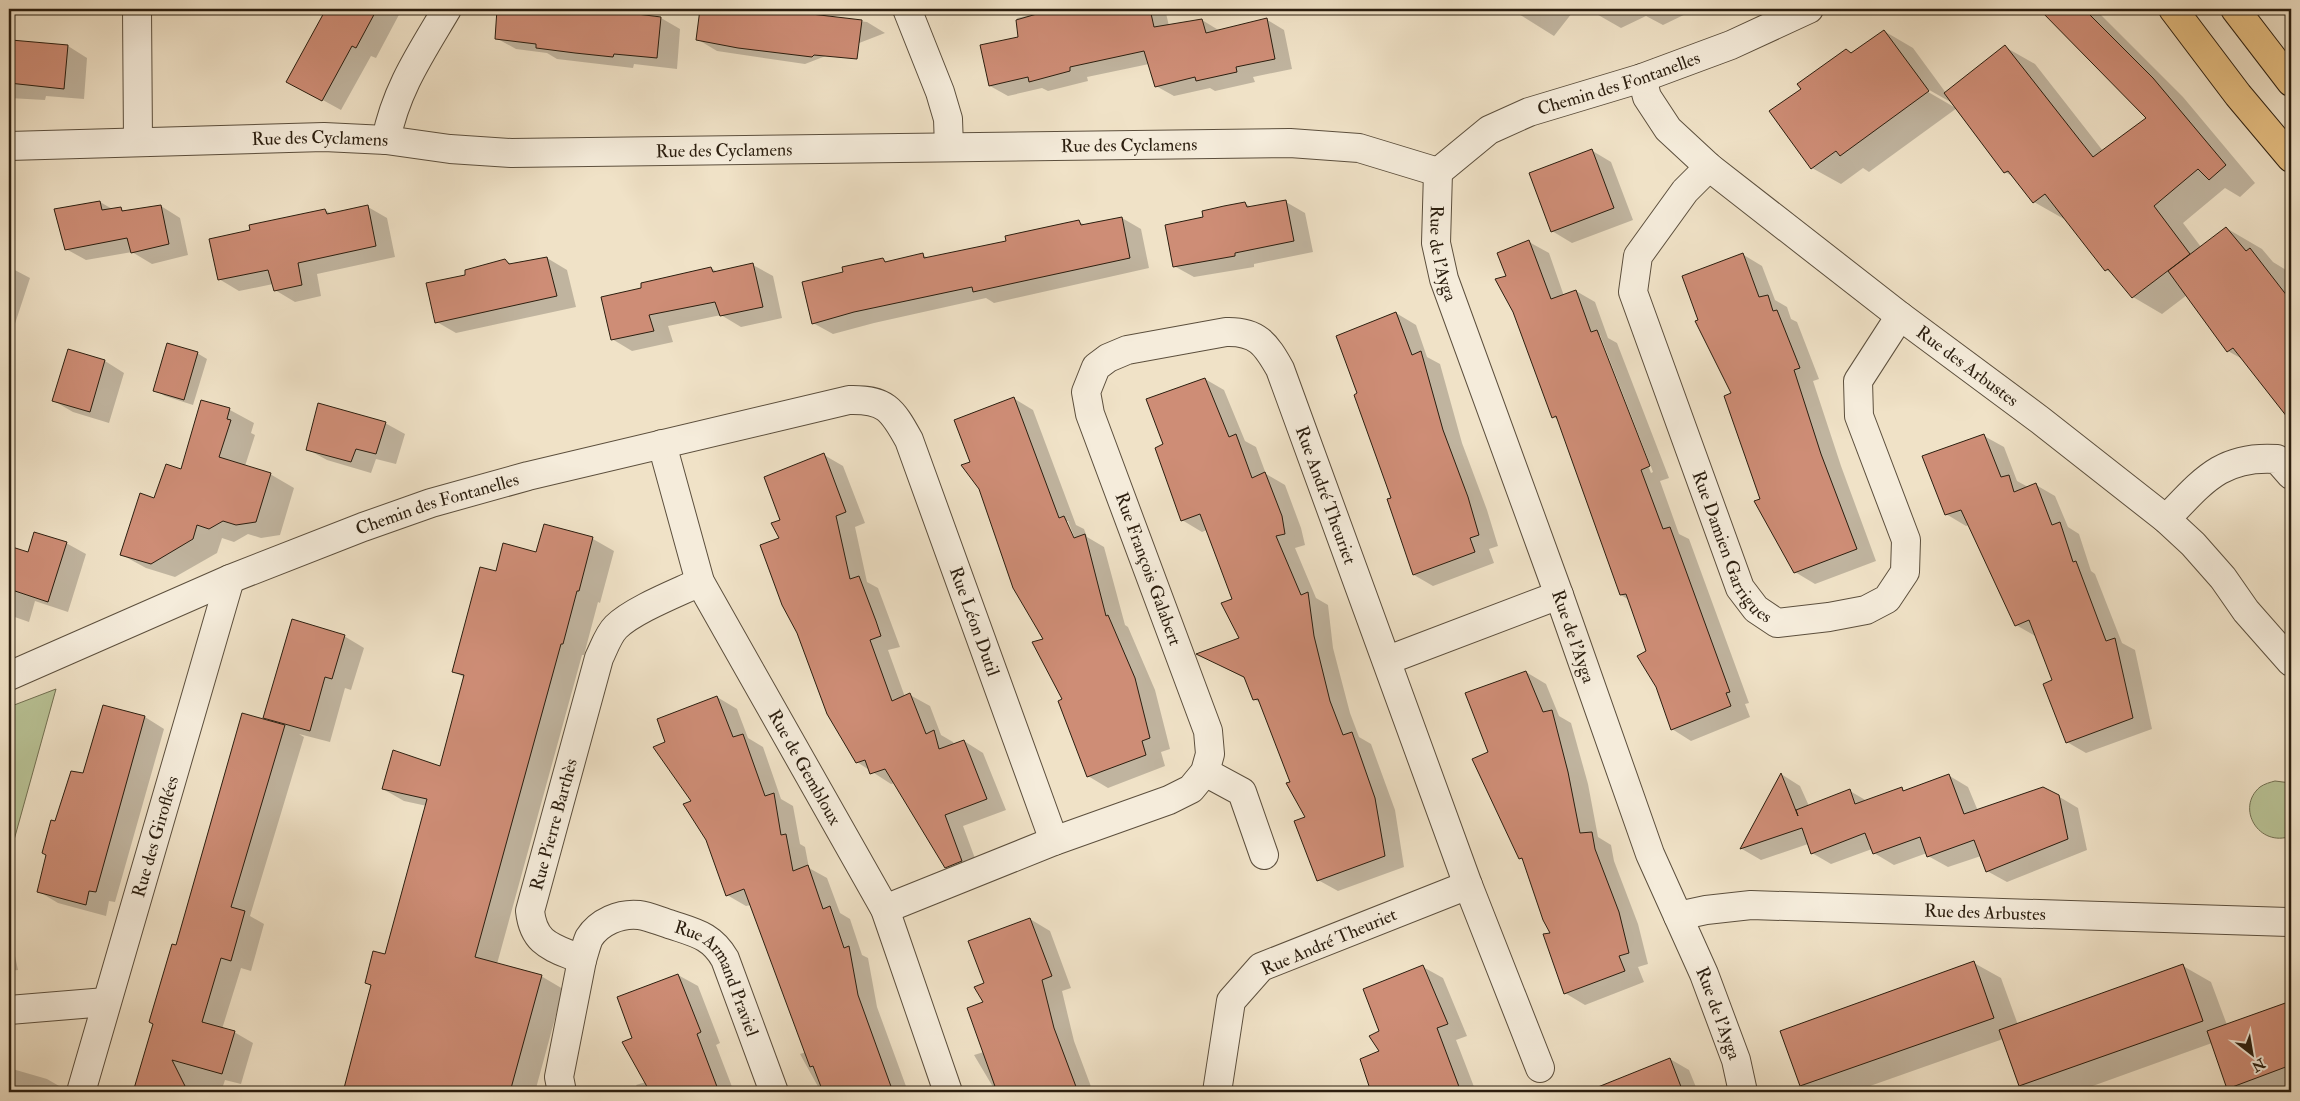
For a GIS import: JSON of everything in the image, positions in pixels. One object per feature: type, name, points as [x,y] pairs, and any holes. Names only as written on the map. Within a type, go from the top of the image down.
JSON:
[{"type":"main road","points":[[2173,9],[2238,95],[2291,158]]},
{"type":"main road","points":[[2235,9],[2291,82]]},
{"type":"street","points":[[137,9],[138,142]]},
{"type":"street","points":[[386,140],[391,114],[403,84],[447,9]]},
{"type":"street","points":[[907,9],[940,92],[948,119],[949,147]]},
{"type":"street","name":"Chemin des Fontanelles","points":[[1438,172],[1489,130],[1529,112],[1642,78],[1731,45],[1809,9]]},
{"type":"street","name":"Rue des Arbustes","points":[[1642,78],[1647,97],[1668,129],[1709,167],[1900,316],[2040,420],[2166,519],[2193,544],[2223,578],[2246,611],[2291,662]]},
{"type":"street","name":"Rue des Cyclamens","points":[[9,146],[324,136],[386,140],[450,149],[511,153],[1290,143],[1360,148],[1438,172]]},
{"type":"street","name":"Rue Damien Garrigues","points":[[1709,167],[1685,191],[1638,256],[1633,292],[1740,588],[1756,609],[1777,622],[1829,617],[1866,610],[1887,600],[1905,572],[1906,540],[1859,416],[1858,381],[1900,316]]},
{"type":"street","name":"Rue de l'Ayga","points":[[1438,172],[1436,243],[1444,278],[1560,595],[1650,854],[1704,974],[1736,1060],[1743,1092]]},
{"type":"street","name":"Rue François Galabert","points":[[1205,772],[1210,754],[1208,731],[1090,414],[1086,392],[1096,367],[1108,358],[1136,348],[1226,332],[1242,332],[1256,337]]},
{"type":"street","name":"Rue André Theuriet","points":[[1256,337],[1270,350],[1280,369],[1388,660],[1468,886],[1540,1068]]},
{"type":"street","name":"Chemin des Fontanelles","points":[[9,676],[230,580],[362,527],[430,503],[528,476],[848,400],[869,399],[886,407]]},
{"type":"street","name":"Rue Léon Dutil","points":[[886,407],[898,419],[909,440],[1054,841]]},
{"type":"street","name":"Rue de Gembloux","points":[[662,444],[700,582],[885,909],[948,1092]]},
{"type":"street","points":[[2166,519],[2197,488],[2222,467],[2257,458],[2277,459],[2291,475]]},
{"type":"street","name":"Rue des Giroflées","points":[[81,1092],[230,580]]},
{"type":"street","name":"Rue Pierre Barthès","points":[[582,960],[541,940],[532,927],[530,911],[599,658],[617,627],[632,616],[700,582]]},
{"type":"street","points":[[1388,660],[1560,595]]},
{"type":"street","points":[[885,909],[1054,841],[1169,800],[1190,789],[1205,772],[1242,792],[1264,855]]},
{"type":"street","name":"Rue André Theuriet","points":[[1217,1092],[1230,1001],[1261,967],[1468,886]]},
{"type":"street","name":"Rue des Arbustes","points":[[1678,916],[1706,910],[1752,905],[2291,922]]},
{"type":"street","name":"Rue Armand Praviel","points":[[582,960],[589,938],[601,925],[618,916],[639,915],[695,932],[708,939],[718,946],[725,959],[774,1092]]},
{"type":"street","points":[[562,1092],[559,1077],[582,960]]},
{"type":"street","points":[[9,1010],[106,1002]]},
{"type":"green space","points":[[56,689],[9,858],[9,707]]},
{"type":"green space","points":[[2275,781],[2291,783],[2291,836],[2279,838],[2269,836],[2254,824],[2250,815],[2250,805],[2253,796],[2260,787]]},
{"type":"building","points":[[326,9],[377,9],[356,48],[352,46],[322,101],[286,82]]},
{"type":"building","points":[[497,9],[597,9],[661,17],[657,58],[614,54],[613,57],[575,53],[536,48],[536,44],[495,39]]},
{"type":"building","points":[[700,9],[769,9],[862,20],[857,59],[814,55],[812,57],[738,48],[696,40]]},
{"type":"building","points":[[1054,9],[1150,9],[1154,27],[1202,19],[1206,33],[1267,18],[1275,59],[1236,67],[1237,72],[1196,81],[1195,77],[1155,87],[1144,51],[1070,67],[1070,71],[1029,82],[1028,77],[989,86],[980,45],[1018,37],[1016,20]]},
{"type":"building","points":[[2039,9],[2084,9],[2153,78],[2226,165],[2209,180],[2198,169],[2154,206],[2190,254],[2132,298],[2108,269],[2105,271],[2045,194],[2033,203],[2008,171],[2004,173],[1944,93],[2005,45],[2093,157],[2146,118]]},
{"type":"building","points":[[1884,30],[1929,91],[1840,156],[1836,151],[1811,169],[1769,111],[1801,89],[1797,84],[1846,49],[1851,53]]},
{"type":"building","points":[[11,40],[68,45],[64,89],[9,83]]},
{"type":"building","points":[[1592,149],[1614,208],[1551,232],[1529,173]]},
{"type":"building","points":[[1286,200],[1294,241],[1235,253],[1235,256],[1173,267],[1165,225],[1203,217],[1202,211],[1224,206],[1245,202],[1247,207]]},
{"type":"building","points":[[100,201],[102,210],[121,207],[122,211],[161,205],[169,244],[131,253],[127,238],[65,250],[54,209]]},
{"type":"building","points":[[368,205],[376,246],[298,263],[302,285],[274,291],[268,270],[218,280],[209,239],[250,230],[249,225],[325,209],[327,214]]},
{"type":"building","points":[[1122,217],[1130,258],[973,292],[972,287],[854,312],[812,324],[802,282],[843,272],[842,267],[883,258],[885,262],[923,253],[924,258],[1006,241],[1005,236],[1079,220],[1081,225]]},
{"type":"building","points":[[2226,227],[2246,251],[2250,248],[2291,301],[2291,422],[2233,348],[2227,352],[2168,271]]},
{"type":"building","points":[[1529,240],[1551,299],[1576,290],[1591,332],[1597,330],[1650,466],[1641,470],[1663,529],[1670,527],[1730,692],[1726,693],[1731,706],[1671,730],[1656,687],[1637,656],[1646,651],[1626,594],[1620,595],[1556,416],[1552,418],[1513,312],[1495,279],[1506,276],[1497,253]]},
{"type":"building","points":[[1743,253],[1759,297],[1768,295],[1773,311],[1777,310],[1800,368],[1794,370],[1821,454],[1857,549],[1794,573],[1754,501],[1760,499],[1724,396],[1731,393],[1695,321],[1698,320],[1682,276]]},
{"type":"building","points":[[547,257],[557,296],[435,323],[426,283],[465,275],[465,270],[505,259],[509,264]]},
{"type":"building","points":[[753,263],[763,307],[720,316],[715,302],[649,315],[654,331],[611,340],[601,297],[641,288],[641,283],[711,267],[713,272]]},
{"type":"building","points":[[1396,312],[1412,355],[1421,351],[1443,430],[1468,497],[1479,535],[1470,538],[1475,552],[1413,575],[1387,499],[1391,498],[1354,395],[1357,393],[1336,336]]},
{"type":"building","points":[[167,343],[198,352],[184,400],[153,391]]},
{"type":"building","points":[[68,349],[105,360],[90,412],[52,401]]},
{"type":"building","points":[[1205,378],[1229,437],[1236,434],[1252,478],[1265,472],[1282,516],[1285,534],[1276,536],[1301,595],[1308,592],[1314,636],[1330,701],[1343,735],[1352,732],[1375,798],[1385,856],[1317,881],[1294,821],[1305,817],[1286,783],[1290,782],[1258,699],[1253,700],[1244,677],[1196,654],[1239,638],[1221,603],[1232,599],[1200,514],[1181,521],[1155,448],[1163,444],[1146,399]]},
{"type":"building","points":[[1014,397],[1059,518],[1064,516],[1074,538],[1085,534],[1106,616],[1108,615],[1135,678],[1150,738],[1142,741],[1146,755],[1087,777],[1058,701],[1062,699],[1032,642],[1043,639],[1013,588],[979,489],[961,465],[970,462],[954,420]]},
{"type":"building","points":[[201,400],[230,408],[227,419],[231,420],[219,457],[271,473],[256,522],[236,525],[223,521],[209,529],[197,525],[193,539],[151,564],[120,555],[140,493],[154,498],[166,464],[181,469]]},
{"type":"building","points":[[318,403],[386,422],[376,454],[356,449],[351,462],[306,450]]},
{"type":"building","points":[[1984,434],[2001,477],[2009,475],[2014,492],[2036,483],[2052,525],[2060,522],[2073,562],[2076,561],[2106,641],[2115,638],[2133,718],[2066,743],[2043,684],[2052,680],[2029,620],[2015,626],[1961,510],[1945,515],[1922,456]]},
{"type":"building","points":[[824,453],[846,512],[836,516],[850,579],[859,576],[876,621],[881,636],[870,640],[892,701],[910,693],[926,734],[934,730],[939,749],[964,740],[987,799],[945,815],[962,861],[945,868],[885,769],[870,774],[865,760],[856,763],[827,714],[797,633],[782,605],[760,545],[779,538],[771,523],[780,520],[764,477]]},
{"type":"building","points":[[544,524],[593,537],[579,591],[577,591],[563,644],[561,644],[475,957],[542,975],[510,1092],[343,1092],[371,985],[365,983],[373,951],[385,954],[427,799],[382,789],[393,750],[440,766],[464,675],[452,672],[480,567],[496,571],[503,543],[536,552]]},
{"type":"building","points":[[34,532],[67,542],[48,602],[9,589],[9,546],[28,552]]},
{"type":"building","points":[[292,619],[345,635],[332,679],[325,677],[310,731],[263,718]]},
{"type":"building","points":[[1526,671],[1543,712],[1552,710],[1568,772],[1580,833],[1592,832],[1595,849],[1619,912],[1629,953],[1619,956],[1625,971],[1564,994],[1543,934],[1550,933],[1543,920],[1522,858],[1519,859],[1472,759],[1488,752],[1465,693]]},
{"type":"building","points":[[717,696],[733,737],[743,734],[765,796],[774,793],[781,835],[786,834],[793,871],[808,865],[823,909],[830,906],[844,948],[849,946],[858,995],[893,1092],[823,1092],[813,1066],[810,1067],[744,889],[726,896],[706,840],[683,804],[691,801],[653,747],[665,742],[657,719]]},
{"type":"building","points":[[103,705],[145,716],[96,892],[89,891],[86,905],[37,892],[46,855],[42,853],[51,820],[55,821],[71,771],[83,773]]},
{"type":"building","points":[[242,713],[285,725],[231,907],[245,911],[231,961],[221,958],[202,1022],[235,1031],[222,1074],[172,1060],[188,1092],[133,1092],[153,1024],[149,1022],[172,944],[176,945]]},
{"type":"building","points":[[1781,773],[1798,816],[1796,810],[1850,789],[1855,804],[1902,787],[1903,791],[1949,774],[1964,814],[2043,787],[2059,795],[2068,839],[1986,872],[1974,840],[1927,857],[1920,837],[1873,854],[1865,833],[1811,854],[1802,828],[1740,849]]},
{"type":"building","points":[[1030,918],[1052,976],[1042,980],[1054,1028],[1078,1092],[997,1092],[967,1008],[983,1002],[974,987],[984,983],[968,941]]},
{"type":"building","points":[[1974,961],[1994,1018],[1800,1086],[1780,1031]]},
{"type":"building","points":[[2183,964],[2203,1021],[2019,1086],[1999,1030]]},
{"type":"building","points":[[1423,965],[1448,1024],[1437,1028],[1461,1092],[1371,1092],[1360,1059],[1379,1051],[1369,1036],[1379,1031],[1363,989]]},
{"type":"building","points":[[678,974],[701,1032],[697,1034],[719,1092],[650,1092],[622,1042],[632,1038],[617,997]]},
{"type":"building","points":[[2291,1001],[2291,1065],[2227,1089],[2207,1031]]},
{"type":"building","points":[[1670,1058],[1683,1092],[1588,1091]]}]
